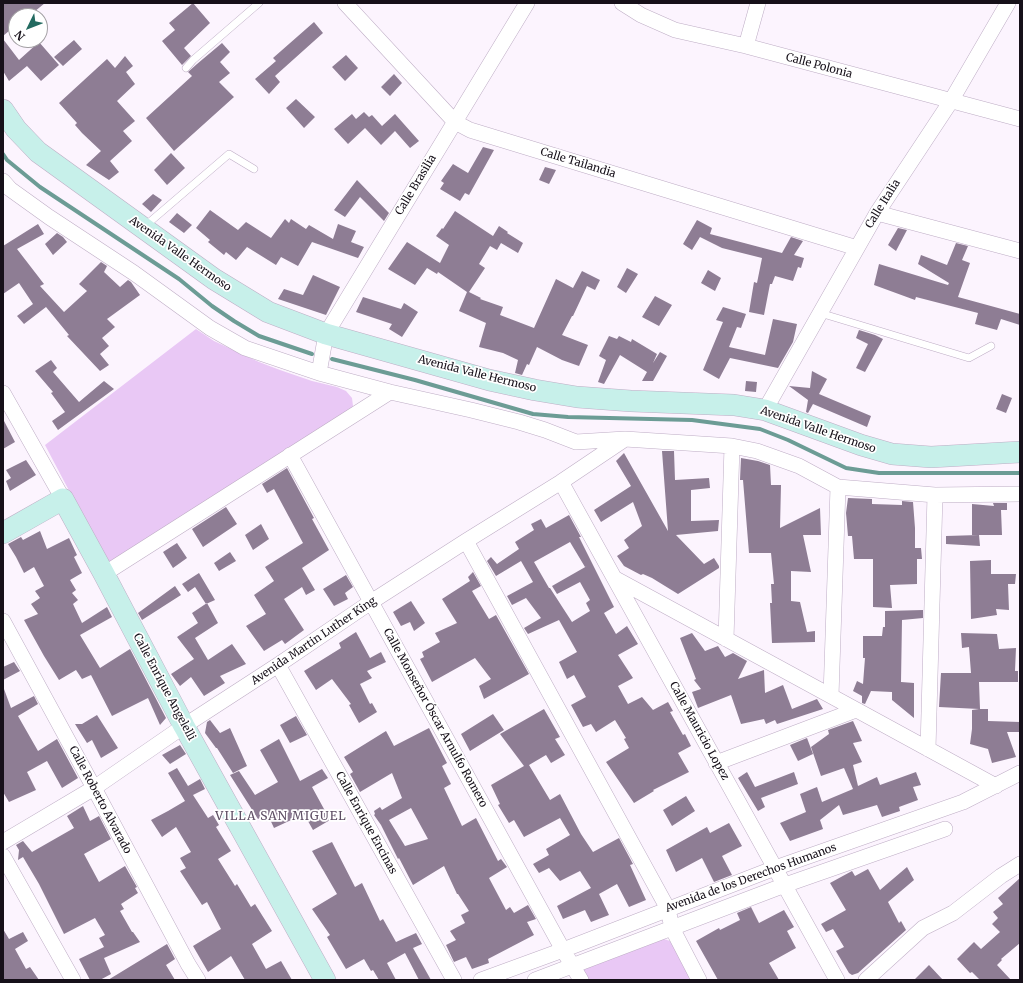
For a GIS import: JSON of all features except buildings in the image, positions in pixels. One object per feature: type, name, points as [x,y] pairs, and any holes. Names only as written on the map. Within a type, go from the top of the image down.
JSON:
[{"type":"street","name":"Calle Tailandia","points":[[345,3],[455,122],[470,130],[857,248]]},
{"type":"street","name":"Calle Brasilia","points":[[319,373],[326,334],[527,3]]},
{"type":"street","name":"Calle Polonia","points":[[622,3],[641,15],[675,30],[746,46],[1020,119]]},
{"type":"street","points":[[746,46],[758,3]]},
{"type":"street","name":"Calle Italia","points":[[765,410],[877,213],[951,101],[1008,3]]},
{"type":"street","name":"Avenida Valle Hermoso","points":[[3,110],[16,129],[38,152],[214,279],[268,312],[326,334],[489,380],[542,391],[577,397],[631,401],[734,405],[765,410],[861,445],[892,454],[931,457],[1020,452]]},
{"type":"street","points":[[3,180],[10,189],[49,217],[134,273],[210,328],[245,348],[319,373],[390,392],[519,422],[576,442],[625,439],[732,446],[757,451],[799,466],[838,487],[935,495],[1020,494]]},
{"type":"street","points":[[877,213],[1020,251]]},
{"type":"street","points":[[104,574],[390,392]]},
{"type":"street","name":"Calle Enrique Angelelli","points":[[3,393],[63,499],[184,726],[325,980]]},
{"type":"street","name":"Avenida Martin Luther King","points":[[3,842],[94,788],[184,726],[372,602],[561,482],[625,439]]},
{"type":"street","points":[[726,639],[732,446]]},
{"type":"street","name":"Calle Monseñor Óscar Arnulfo Romero","points":[[290,455],[581,980]]},
{"type":"street","name":"Calle Mauricio Lopez","points":[[561,482],[837,980]]},
{"type":"street","points":[[831,696],[838,487]]},
{"type":"street","points":[[928,749],[935,495]]},
{"type":"street","points":[[3,533],[63,499]]},
{"type":"street","points":[[466,541],[668,909],[672,928],[699,980]]},
{"type":"street","points":[[616,579],[996,786]]},
{"type":"street","name":"Calle Roberto Alvarado","points":[[3,621],[198,980]]},
{"type":"street","name":"Calle Enrique Encinas","points":[[278,665],[454,980]]},
{"type":"street","points":[[716,762],[856,710]]},
{"type":"street","name":"Avenida de los Derechos Humanos","points":[[480,980],[563,950],[775,868],[963,802],[1020,773]]},
{"type":"street","name":"Avenida de los Derechos Humanos","points":[[535,980],[785,885],[944,829]]},
{"type":"street","points":[[3,856],[73,980]]},
{"type":"street","points":[[866,980],[923,928],[953,913],[1001,876],[1020,864]]},
{"type":"lane","points":[[186,68],[193,60],[259,3]]},
{"type":"lane","points":[[143,228],[229,154],[254,169]]},
{"type":"lane","points":[[820,313],[969,358],[991,346]]},
{"type":"shaded area","points":[[196,329],[214,341],[259,362],[312,381],[337,387],[346,391],[352,398],[353,406],[351,412],[111,563],[104,557],[45,445]]},
{"type":"shaded area","points":[[661,938],[670,941],[693,980],[587,980],[584,974],[584,969]]},
{"type":"waterway","points":[[3,154],[7,160],[40,187],[179,279],[212,306],[234,321],[259,336],[312,354]]},
{"type":"waterway","points":[[332,359],[415,380],[533,414],[568,417],[692,420],[760,429],[788,440],[846,468],[879,473],[1020,473]]},
{"type":"district","name":"VILLA SAN MIGUEL","points":[[281,817]]}]
